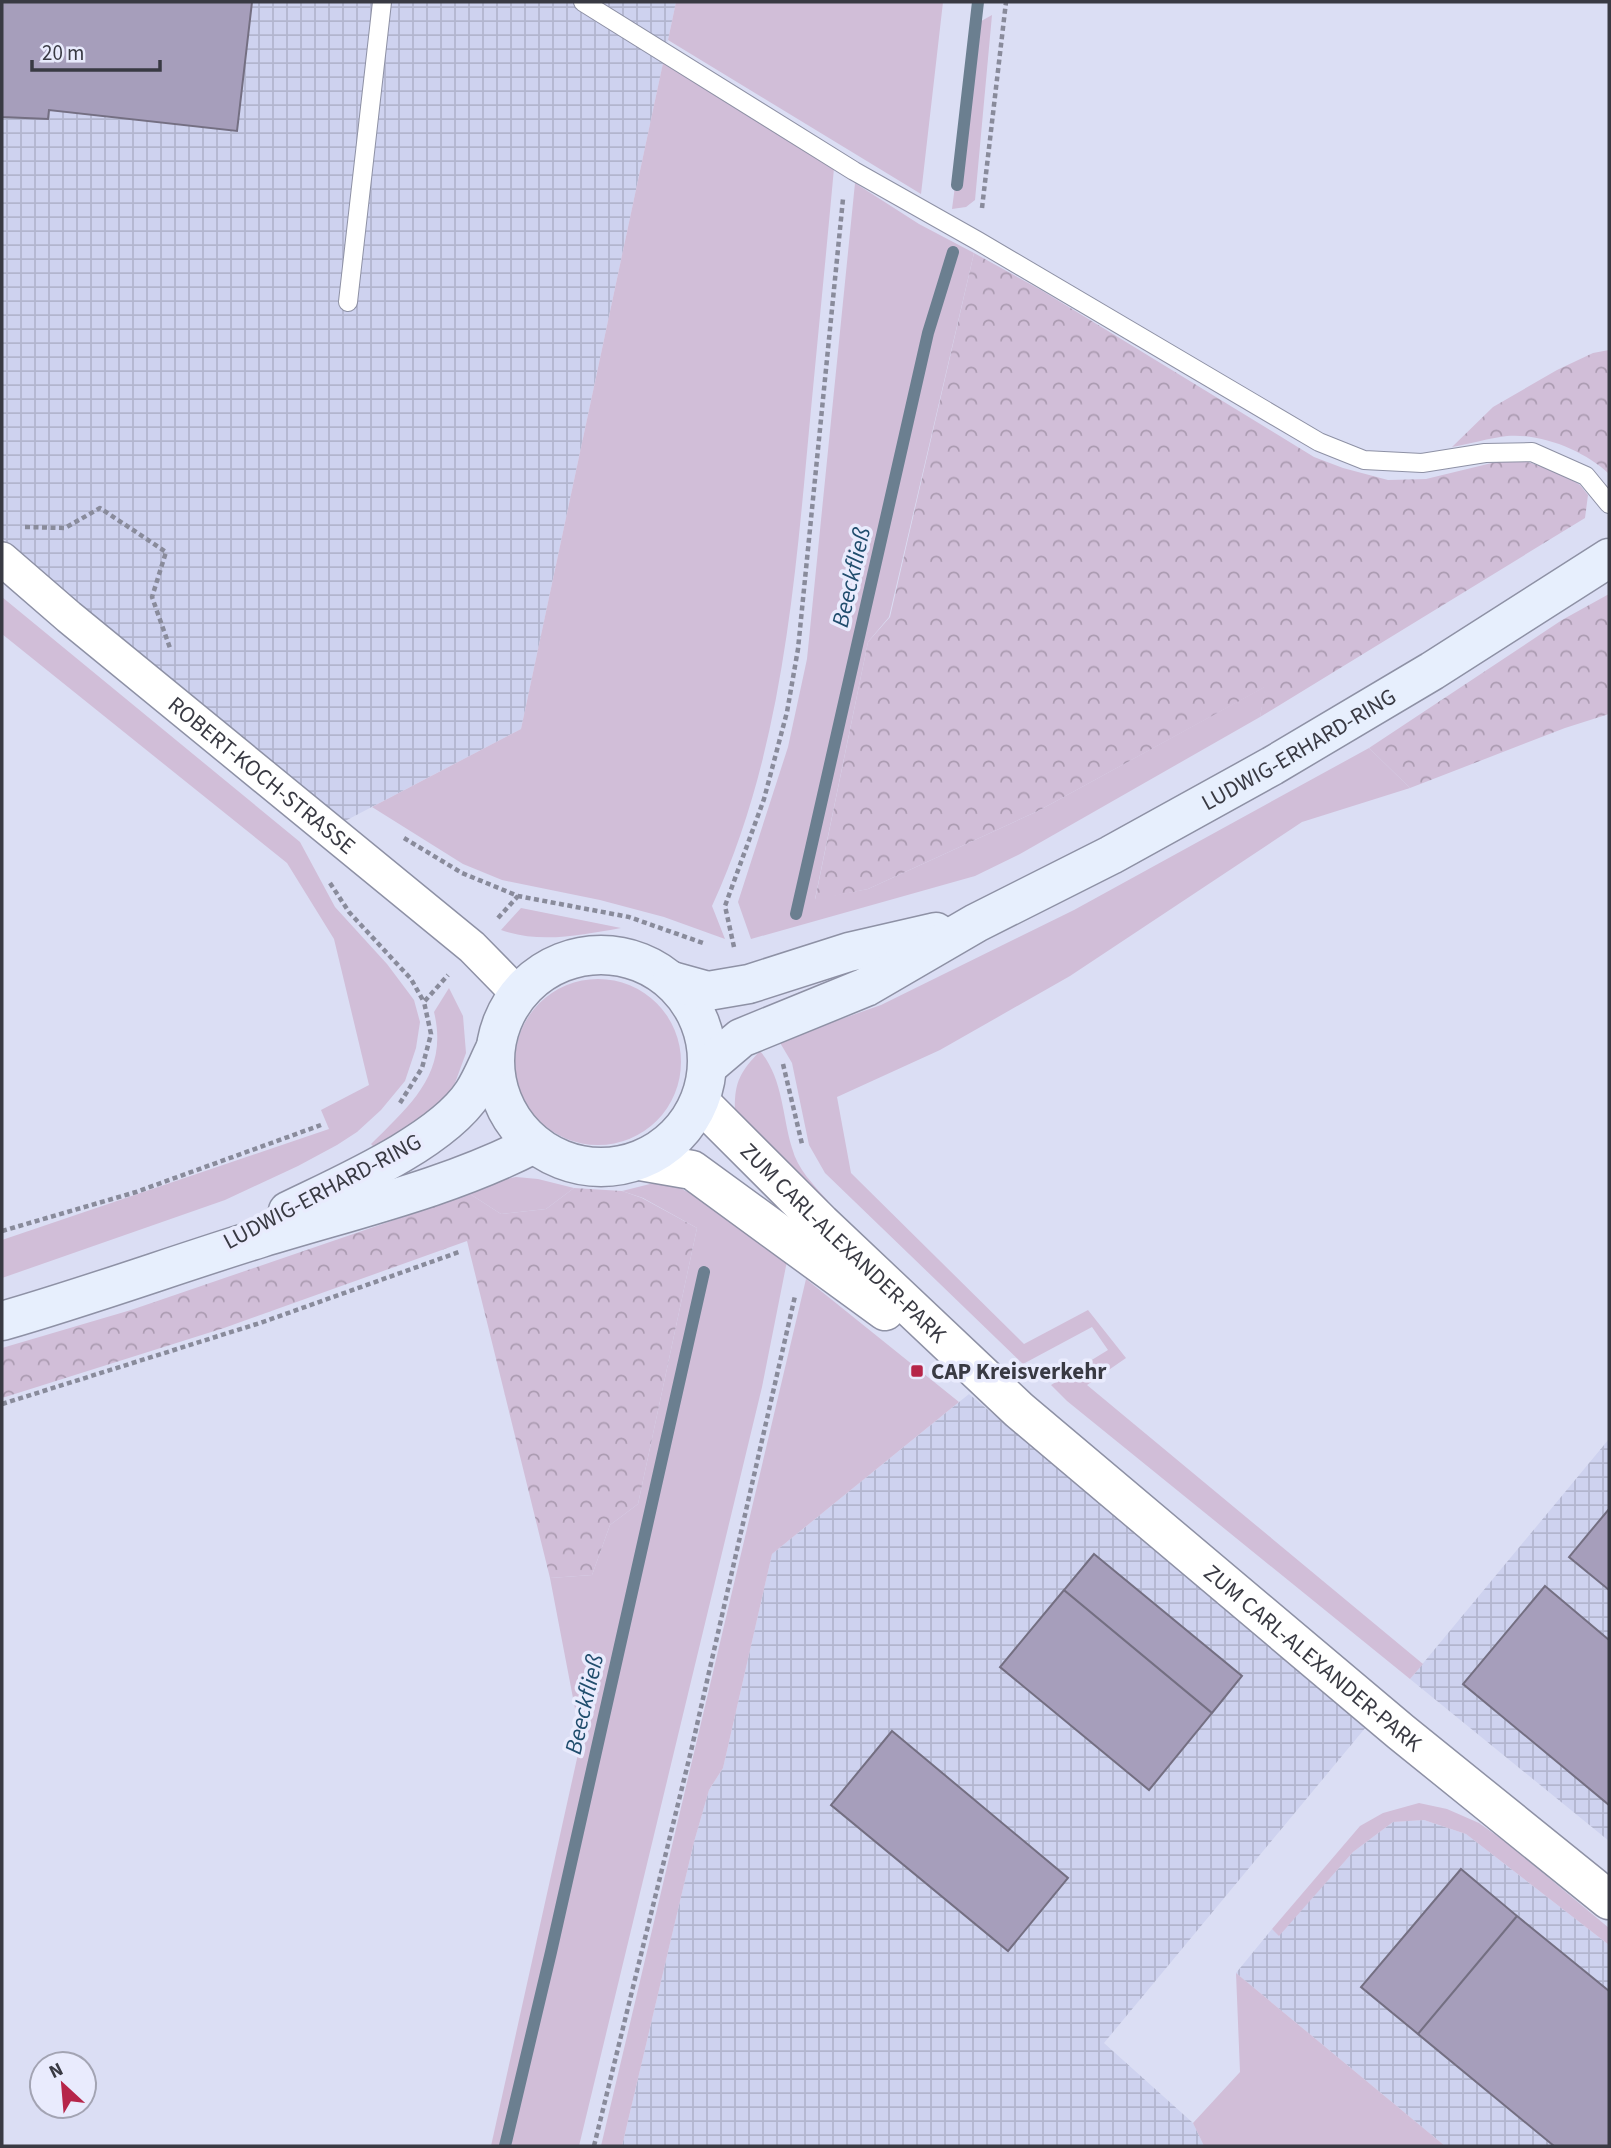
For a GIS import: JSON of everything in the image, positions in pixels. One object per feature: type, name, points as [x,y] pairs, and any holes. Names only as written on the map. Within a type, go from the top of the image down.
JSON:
[{"type":"main road","name":"LUDWIG-ERHARD-RING","points":[[704,1084],[741,1038],[866,987],[976,923],[1111,855],[1272,766],[1432,671],[1609,558]]},
{"type":"main road","name":"LUDWIG-ERHARD-RING","points":[[673,981],[708,991],[749,984],[849,952],[976,923]]},
{"type":"main road","points":[[610,954],[644,963],[673,981],[693,1006],[705,1035],[704,1084],[676,1137],[640,1161],[612,1167],[584,1167],[557,1159],[534,1144],[510,1117],[496,1084],[495,1049],[502,1020],[518,993],[544,971],[576,957],[610,954]]},
{"type":"main road","name":"LUDWIG-ERHARD-RING","points":[[193,1259],[390,1160],[449,1120],[473,1094],[495,1049]]},
{"type":"main road","name":"LUDWIG-ERHARD-RING","points":[[2,1321],[401,1196],[503,1160],[534,1144]]},
{"type":"street","name":"ROBERT-KOCH-STRASSE","points":[[2,559],[472,947],[518,993]]},
{"type":"street","name":"ZUM CARL-ALEXANDER-PARK","points":[[704,1084],[821,1223],[1019,1410],[1401,1732],[1609,1900]]},
{"type":"street","name":"ZUM CARL-ALEXANDER-PARK","points":[[640,1161],[692,1170],[1019,1410]]},
{"type":"lane","points":[[348,302],[382,2]]},
{"type":"lane","points":[[583,2],[855,171],[1320,442],[1364,460],[1422,463],[1485,453],[1532,452],[1586,476],[1609,504]]},
{"type":"path","points":[[978,241],[1006,2]]},
{"type":"path","points":[[734,949],[725,906],[764,799],[787,712],[798,649],[844,193],[855,171]]},
{"type":"path","points":[[13,527],[65,528],[100,508],[166,552],[152,597],[173,654]]},
{"type":"path","points":[[330,831],[327,878],[349,912],[411,979],[424,1002],[431,1034],[422,1068],[394,1112]]},
{"type":"path","points":[[424,1002],[518,895],[629,917],[713,947]]},
{"type":"path","points":[[724,948],[747,946]]},
{"type":"path","points":[[767,1027],[781,1057],[804,1153]]},
{"type":"path","points":[[2,1231],[136,1192],[321,1125]]},
{"type":"path","points":[[594,2146],[691,1751],[803,1251]]},
{"type":"path","points":[[2,1404],[263,1322],[459,1252]]},
{"type":"shaded area","points":[[2,2],[676,2],[521,729],[345,821],[26,561],[2,538]]},
{"type":"shaded area","points":[[969,1394],[1366,1727],[1104,2043],[1193,2123],[1204,2146],[622,2146],[694,1842],[709,1790],[723,1768],[772,1554]]},
{"type":"shaded area","points":[[1609,1439],[1609,1841],[1410,1679]]},
{"type":"shaded area","points":[[1424,1820],[1466,1834],[1609,1945],[1609,2146],[1445,2146],[1236,1973],[1272,1929],[1279,1935],[1353,1852],[1393,1822]]},
{"type":"green space","points":[[676,2],[943,2],[921,194],[668,40]]},
{"type":"green space","points":[[992,15],[975,200],[966,207],[952,209],[976,24]]},
{"type":"green space","points":[[663,63],[834,168],[801,520],[787,633],[778,689],[752,799],[712,906],[725,939],[664,917],[600,900],[502,880],[463,864],[372,807],[521,729]]},
{"type":"green space","points":[[855,183],[919,224],[974,253],[889,617],[868,642],[815,899],[868,889],[1038,811],[1266,686],[1260,717],[1020,854],[975,876],[751,939],[738,902],[788,747],[807,659]]},
{"type":"green space","points":[[974,253],[1041,290],[1314,457],[1388,480],[1426,479],[1500,461],[1522,460],[1558,472],[1580,485],[1588,495],[1585,518],[1260,717],[1265,687],[1038,811],[868,889],[815,900],[868,642],[890,617]]},
{"type":"green space","points":[[1609,350],[1609,474],[1575,451],[1534,437],[1507,436],[1452,447],[1493,407],[1557,370],[1593,353]]},
{"type":"green space","points":[[1609,594],[1609,714],[1565,728],[1410,788],[1369,748],[1562,620]]},
{"type":"green space","points":[[2,597],[300,842],[335,907],[387,964],[414,1000],[420,1022],[416,1048],[405,1081],[381,1110],[357,1132],[337,1145],[225,1200],[2,1278],[2,1240],[329,1129],[321,1110],[369,1085],[334,939],[287,863],[2,634]]},
{"type":"green space","points":[[1369,748],[1410,788],[1302,822],[1070,976],[940,1050],[837,1097],[851,1173],[1024,1344],[1088,1310],[1126,1358],[1087,1385],[1423,1664],[1410,1679],[1067,1401],[1051,1385],[1108,1350],[1092,1327],[1023,1364],[825,1173],[809,1145],[792,1063],[779,1041],[881,1005],[1074,910]]},
{"type":"green space","points":[[521,908],[621,928],[546,937],[531,937],[501,930]]},
{"type":"green space","points":[[598,979],[630,985],[657,1003],[675,1030],[681,1062],[675,1094],[657,1121],[630,1139],[598,1145],[566,1139],[539,1121],[521,1094],[515,1062],[521,1030],[539,1003],[566,985]]},
{"type":"green space","points":[[449,988],[463,1016],[466,1053],[455,1083],[440,1106],[378,1152],[371,1144],[412,1101],[431,1070],[436,1053],[437,1034],[434,1012]]},
{"type":"green space","points":[[760,1051],[778,1085],[798,1163],[828,1201],[821,1208],[735,1116],[735,1096],[739,1080]]},
{"type":"green space","points":[[516,1177],[538,1179],[574,1188],[546,1209],[501,1214],[470,1194],[495,1181]]},
{"type":"green space","points":[[654,1183],[678,1187],[703,1200],[787,1261],[762,1387],[579,2146],[491,2146],[578,1754],[578,1724],[550,1578],[592,1575],[610,1525],[638,1504],[697,1228],[643,1198],[622,1191]]},
{"type":"green space","points":[[574,1188],[622,1191],[642,1198],[697,1228],[638,1504],[610,1525],[592,1575],[550,1578],[467,1241],[224,1328],[2,1398],[2,1348],[131,1310],[470,1194],[501,1214],[546,1209]]},
{"type":"green space","points":[[806,1279],[959,1402],[772,1554],[723,1768],[709,1790],[694,1842],[622,2146],[601,2146]]},
{"type":"green space","points":[[1419,1803],[1447,1809],[1479,1823],[1507,1843],[1609,1928],[1609,1945],[1466,1834],[1424,1820],[1393,1822],[1353,1852],[1279,1936],[1272,1929],[1360,1826],[1383,1813]]},
{"type":"green space","points":[[1236,1973],[1445,2146],[1204,2146],[1193,2123],[1240,2072]]},
{"type":"building","points":[[2,2],[252,2],[237,131],[49,110],[48,119],[2,117]]},
{"type":"building","points":[[1609,1509],[1609,1590],[1569,1557]]},
{"type":"building","points":[[1094,1554],[1242,1676],[1212,1713],[1064,1590]]},
{"type":"building","points":[[1545,1586],[1609,1640],[1609,1805],[1463,1684]]},
{"type":"building","points":[[1064,1590],[1212,1713],[1149,1790],[1000,1667]]},
{"type":"building","points":[[892,1731],[1068,1878],[1008,1951],[831,1805]]},
{"type":"building","points":[[1461,1869],[1517,1916],[1418,2034],[1361,1987]]},
{"type":"building","points":[[1517,1916],[1609,1991],[1609,2146],[1554,2146],[1418,2034]]},
{"type":"waterway","name":"Beeckfließ","points":[[957,185],[978,2]]},
{"type":"waterway","name":"Beeckfließ","points":[[796,914],[928,333],[953,252]]},
{"type":"waterway","name":"Beeckfließ","points":[[505,2146],[704,1272]]},
{"type":"place","name":"CAP Kreisverkehr","points":[[917,1371]]}]
